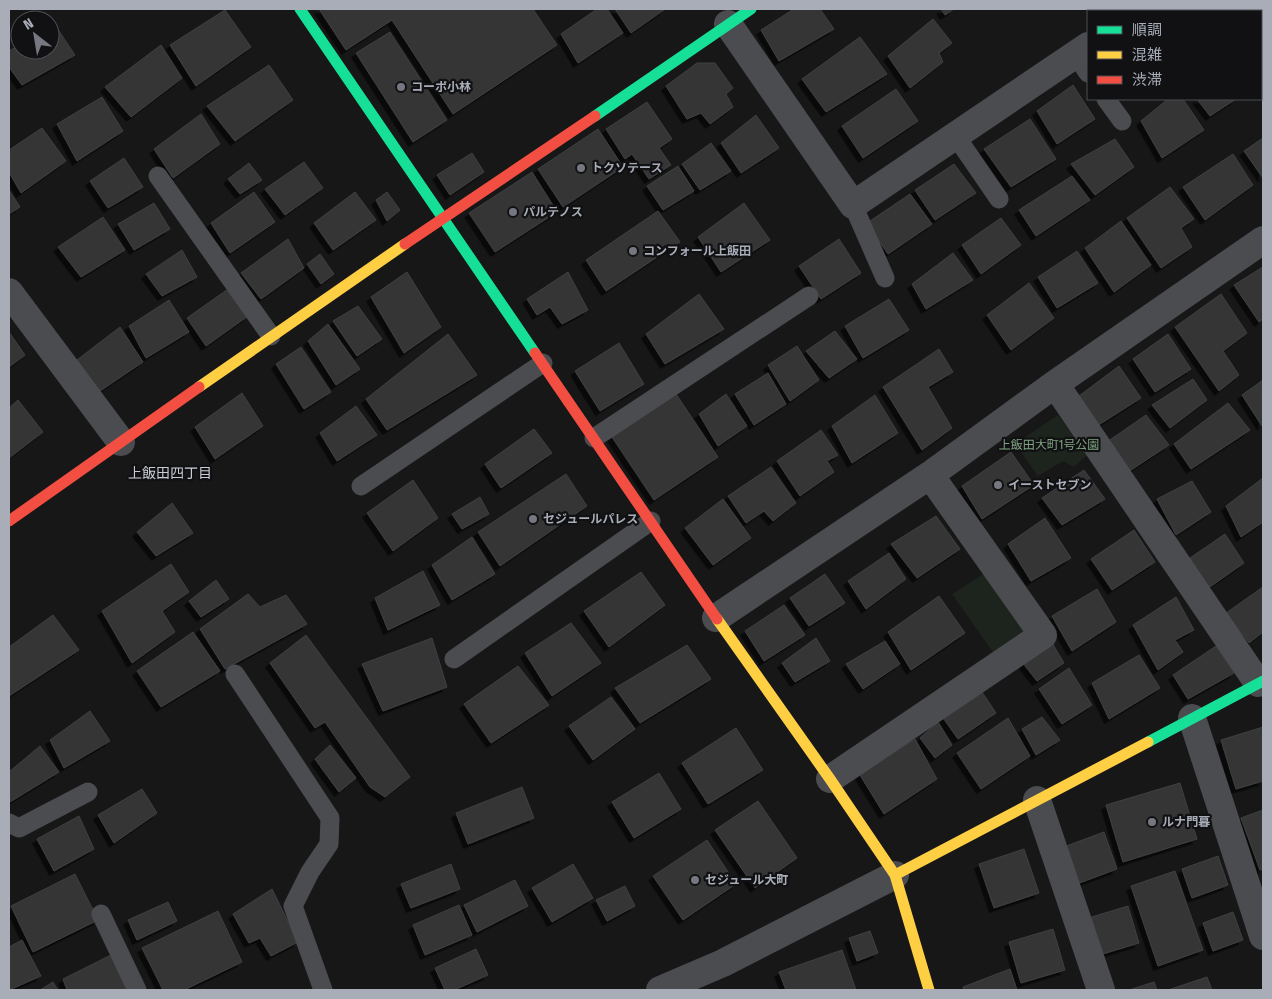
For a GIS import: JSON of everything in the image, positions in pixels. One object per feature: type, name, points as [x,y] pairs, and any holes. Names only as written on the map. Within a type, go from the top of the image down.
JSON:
[{"type":"street","points":[[300,9],[716,618],[830,778],[895,875],[929,990]]},
{"type":"street","points":[[9,521],[271,336],[751,9]]},
{"type":"street","points":[[728,24],[853,205],[955,136],[1084,58]]},
{"type":"street","points":[[716,618],[930,475],[1055,384],[1263,240]]},
{"type":"street","points":[[9,292],[121,442]]},
{"type":"street","points":[[660,990],[723,963],[895,875],[1261,682],[1055,384]]},
{"type":"street","points":[[830,778],[1043,636],[930,475]]},
{"type":"street","points":[[1192,718],[1263,936]]},
{"type":"street","points":[[1037,800],[1101,990]]},
{"type":"lane","points":[[1107,100],[1122,121]]},
{"type":"lane","points":[[955,136],[999,199]]},
{"type":"lane","points":[[158,176],[271,336]]},
{"type":"lane","points":[[853,205],[885,278]]},
{"type":"lane","points":[[594,438],[809,296]]},
{"type":"lane","points":[[360,486],[543,364]]},
{"type":"lane","points":[[454,659],[651,521]]},
{"type":"lane","points":[[236,674],[330,818],[329,844],[310,872],[294,906],[323,990]]},
{"type":"lane","points":[[9,823],[19,828],[88,792]]},
{"type":"lane","points":[[101,914],[137,990]]},
{"type":"green space","name":"上飯田大町1号公園","points":[[1058,415],[1087,455],[1074,467],[1063,461],[1038,476],[1015,444]]},
{"type":"green space","points":[[985,573],[1029,634],[995,655],[952,594]]},
{"type":"building","points":[[319,9],[533,9],[557,45],[453,114],[392,20],[346,50]]},
{"type":"building","points":[[597,9],[607,9],[623,33],[578,63],[561,34]]},
{"type":"building","points":[[615,9],[665,9],[631,33]]},
{"type":"building","points":[[794,9],[820,9],[834,29],[779,61],[761,30]]},
{"type":"building","points":[[941,9],[954,9],[945,15]]},
{"type":"building","points":[[225,10],[251,47],[196,86],[170,45]]},
{"type":"building","points":[[933,19],[952,43],[939,53],[943,62],[910,88],[888,56]]},
{"type":"building","points":[[60,32],[75,55],[22,85],[9,67],[9,51],[10,60],[60,60]]},
{"type":"building","name":"コーポ小林","points":[[390,32],[447,120],[413,142],[356,53]]},
{"type":"building","points":[[860,37],[887,74],[826,112],[802,79]]},
{"type":"building","points":[[161,45],[182,78],[131,117],[105,87]]},
{"type":"building","points":[[697,63],[715,63],[733,88],[726,94],[733,107],[710,124],[701,113],[687,119],[666,86]]},
{"type":"building","points":[[269,65],[293,100],[235,141],[207,106]]},
{"type":"building","points":[[1073,85],[1095,119],[1057,144],[1037,111]]},
{"type":"building","points":[[896,89],[918,121],[863,158],[842,126]]},
{"type":"building","points":[[102,97],[123,131],[77,161],[57,124]]},
{"type":"building","points":[[1167,100],[1184,100],[1204,130],[1162,158],[1141,121]]},
{"type":"building","points":[[1198,100],[1234,100],[1210,116]]},
{"type":"building","points":[[647,102],[672,139],[659,148],[671,165],[649,179],[632,154],[625,159],[606,129]]},
{"type":"building","points":[[201,114],[220,144],[173,178],[154,149]]},
{"type":"building","points":[[756,115],[779,148],[741,173],[721,143]]},
{"type":"building","points":[[1030,119],[1056,159],[1011,187],[984,149]]},
{"type":"building","points":[[42,128],[66,161],[21,193],[9,172],[9,150]]},
{"type":"building","name":"トクソテース","points":[[598,129],[623,167],[563,207],[538,169]]},
{"type":"building","points":[[1263,138],[1263,178],[1244,151]]},
{"type":"building","points":[[1115,139],[1134,167],[1095,195],[1071,164]]},
{"type":"building","points":[[711,143],[731,171],[700,190],[682,164]]},
{"type":"building","points":[[472,153],[484,172],[450,195],[437,175]]},
{"type":"building","points":[[1233,154],[1253,185],[1205,220],[1183,187]]},
{"type":"building","points":[[124,158],[143,187],[108,208],[90,181]]},
{"type":"building","points":[[304,162],[323,188],[285,215],[265,189]]},
{"type":"building","points":[[249,163],[262,180],[240,194],[228,179]]},
{"type":"building","points":[[954,164],[976,193],[935,220],[915,190]]},
{"type":"building","points":[[678,166],[694,191],[663,210],[647,186]]},
{"type":"building","name":"パルテノス","points":[[532,172],[557,212],[495,252],[469,213]]},
{"type":"building","points":[[1072,176],[1090,200],[1036,236],[1019,210]]},
{"type":"building","points":[[1170,187],[1194,219],[1181,228],[1192,247],[1161,268],[1127,218]]},
{"type":"building","points":[[9,190],[20,207],[9,214]]},
{"type":"building","points":[[254,192],[275,222],[230,253],[211,223]]},
{"type":"building","points":[[355,192],[376,220],[333,250],[314,223]]},
{"type":"building","points":[[387,192],[400,210],[387,221],[376,200]]},
{"type":"building","points":[[910,194],[932,224],[888,254],[867,223]]},
{"type":"building","points":[[154,203],[170,229],[134,250],[118,224]]},
{"type":"building","points":[[744,203],[770,240],[721,272],[698,237]]},
{"type":"building","name":"コンフォール上飯田","points":[[658,211],[680,242],[606,291],[586,260]]},
{"type":"building","points":[[103,217],[125,250],[81,277],[58,247]]},
{"type":"building","points":[[1001,218],[1021,245],[981,274],[962,245]]},
{"type":"building","points":[[1121,221],[1151,265],[1114,292],[1085,248]]},
{"type":"building","points":[[288,239],[304,268],[261,299],[241,273]]},
{"type":"building","points":[[839,239],[861,273],[821,299],[799,266]]},
{"type":"building","points":[[182,250],[197,277],[162,296],[146,274]]},
{"type":"building","points":[[1077,251],[1098,283],[1057,308],[1038,277]]},
{"type":"building","points":[[953,253],[973,280],[926,309],[912,284]]},
{"type":"building","points":[[320,254],[334,274],[321,284],[307,264]]},
{"type":"building","points":[[1263,267],[1263,319],[1259,322],[1234,285]]},
{"type":"building","points":[[407,272],[441,327],[404,353],[371,297]]},
{"type":"building","points":[[568,272],[588,310],[562,324],[550,307],[537,315],[527,299]]},
{"type":"building","points":[[1029,283],[1054,318],[1011,350],[987,315]]},
{"type":"building","points":[[231,287],[248,316],[206,346],[187,318]]},
{"type":"building","points":[[699,294],[724,329],[665,364],[646,334]]},
{"type":"building","points":[[1221,294],[1247,333],[1223,351],[1239,375],[1219,391],[1175,327]]},
{"type":"building","points":[[889,299],[909,330],[863,358],[845,326]]},
{"type":"building","points":[[169,300],[189,332],[146,358],[129,326]]},
{"type":"building","points":[[358,306],[382,339],[357,356],[333,321]]},
{"type":"building","points":[[328,324],[360,369],[336,385],[308,341]]},
{"type":"building","points":[[120,327],[143,362],[100,391],[77,360]]},
{"type":"building","points":[[835,331],[857,359],[829,378],[806,351]]},
{"type":"building","points":[[9,332],[25,355],[9,367]]},
{"type":"building","points":[[448,334],[477,375],[387,430],[366,399]]},
{"type":"building","points":[[1168,334],[1191,369],[1155,392],[1133,359]]},
{"type":"building","points":[[619,343],[644,384],[600,411],[575,371]]},
{"type":"building","points":[[797,346],[819,380],[790,401],[768,365]]},
{"type":"building","points":[[301,347],[331,392],[304,409],[276,364]]},
{"type":"building","points":[[939,349],[953,372],[928,387],[952,428],[922,450],[883,387]]},
{"type":"building","points":[[1119,366],[1141,398],[1097,426],[1079,396]]},
{"type":"building","points":[[768,373],[786,404],[754,425],[735,394]]},
{"type":"building","points":[[1193,379],[1207,400],[1170,428],[1152,405]]},
{"type":"building","points":[[1263,380],[1263,425],[1262,426],[1242,395]]},
{"type":"building","points":[[242,393],[263,426],[215,459],[195,427]]},
{"type":"building","points":[[676,394],[718,457],[654,500],[612,437]]},
{"type":"building","points":[[726,394],[747,426],[718,446],[699,414]]},
{"type":"building","points":[[875,395],[898,433],[852,463],[832,426]]},
{"type":"building","points":[[18,400],[43,432],[9,458],[9,408]]},
{"type":"building","points":[[1228,403],[1250,430],[1191,469],[1174,444]]},
{"type":"building","points":[[356,406],[377,435],[337,461],[320,433]]},
{"type":"building","points":[[1146,415],[1169,445],[1128,472],[1107,442]]},
{"type":"building","points":[[534,429],[552,453],[501,488],[485,464]]},
{"type":"building","points":[[821,430],[838,455],[827,461],[834,472],[800,496],[777,461]]},
{"type":"building","name":"イーストセブン","points":[[1011,452],[1034,485],[982,519],[962,486]]},
{"type":"building","points":[[771,467],[796,503],[773,521],[764,511],[746,523],[728,496]]},
{"type":"building","points":[[1084,470],[1105,499],[1062,525],[1042,498]]},
{"type":"building","name":"セジュールパレス","points":[[566,474],[587,506],[500,566],[478,532]]},
{"type":"building","points":[[1263,478],[1263,522],[1241,537],[1226,506]]},
{"type":"building","points":[[413,480],[438,518],[393,551],[367,513]]},
{"type":"building","points":[[1192,481],[1211,512],[1176,535],[1157,499]]},
{"type":"building","points":[[480,497],[489,514],[462,529],[452,514]]},
{"type":"building","points":[[723,499],[751,538],[713,565],[685,528]]},
{"type":"building","points":[[172,503],[193,533],[156,556],[137,532]]},
{"type":"building","points":[[936,516],[960,549],[917,578],[891,544]]},
{"type":"building","points":[[1045,518],[1071,558],[1031,581],[1008,544]]},
{"type":"building","points":[[1134,530],[1155,562],[1112,590],[1091,559]]},
{"type":"building","points":[[1225,534],[1244,563],[1207,589],[1190,558]]},
{"type":"building","points":[[472,537],[495,574],[452,600],[432,565]]},
{"type":"building","points":[[889,553],[906,579],[866,609],[848,581]]},
{"type":"building","points":[[171,564],[189,592],[162,611],[175,632],[132,663],[102,611]]},
{"type":"building","points":[[423,571],[440,605],[388,630],[375,598]]},
{"type":"building","points":[[641,572],[665,605],[609,647],[584,611]]},
{"type":"building","points":[[825,574],[845,603],[809,626],[790,598]]},
{"type":"building","points":[[216,580],[229,599],[201,617],[189,601]]},
{"type":"building","points":[[1263,587],[1263,632],[1249,643],[1226,613]]},
{"type":"building","points":[[1097,589],[1116,622],[1072,651],[1052,616]]},
{"type":"building","points":[[248,594],[260,607],[286,595],[307,624],[225,669],[200,629]]},
{"type":"building","points":[[939,596],[965,633],[911,670],[888,632]]},
{"type":"building","points":[[1176,597],[1194,630],[1175,640],[1183,652],[1158,670],[1133,625]]},
{"type":"building","points":[[784,605],[805,635],[764,661],[745,631]]},
{"type":"building","points":[[53,615],[79,650],[9,696],[9,647]]},
{"type":"building","points":[[571,623],[601,663],[552,696],[525,653]]},
{"type":"building","points":[[193,632],[220,671],[161,707],[137,671]]},
{"type":"building","points":[[306,635],[410,777],[385,797],[370,787],[325,722],[315,728],[270,663]]},
{"type":"building","points":[[432,638],[447,687],[383,711],[362,664]]},
{"type":"building","points":[[816,638],[830,661],[795,682],[782,663]]},
{"type":"building","points":[[885,641],[900,664],[863,689],[846,664]]},
{"type":"building","points":[[1051,641],[1064,663],[1037,681],[1022,662]]},
{"type":"building","points":[[687,645],[711,679],[640,723],[615,688]]},
{"type":"building","points":[[1216,646],[1234,673],[1188,699],[1173,675]]},
{"type":"building","points":[[1139,655],[1160,688],[1109,719],[1092,683]]},
{"type":"building","points":[[518,666],[549,705],[491,743],[464,704]]},
{"type":"building","points":[[1069,668],[1092,705],[1062,724],[1039,689]]},
{"type":"building","points":[[980,689],[996,713],[958,739],[941,715]]},
{"type":"building","points":[[611,697],[635,729],[593,760],[569,726]]},
{"type":"building","points":[[90,711],[110,741],[64,768],[50,740]]},
{"type":"building","points":[[1042,717],[1060,740],[1036,755],[1022,729]]},
{"type":"building","points":[[1008,718],[1030,756],[981,789],[957,753]]},
{"type":"building","points":[[938,722],[952,745],[935,758],[920,738]]},
{"type":"building","points":[[1263,727],[1263,781],[1236,789],[1221,740]]},
{"type":"building","points":[[736,728],[763,770],[708,804],[682,763]]},
{"type":"building","points":[[915,739],[937,779],[884,814],[860,775]]},
{"type":"building","points":[[330,745],[356,778],[339,792],[315,759]]},
{"type":"building","points":[[40,746],[59,772],[10,802],[9,772]]},
{"type":"building","points":[[659,773],[681,809],[634,838],[612,802]]},
{"type":"building","name":"ルナ門暮","points":[[1180,783],[1197,839],[1123,862],[1106,805]]},
{"type":"building","points":[[522,787],[534,818],[468,844],[456,813]]},
{"type":"building","points":[[142,789],[157,813],[114,843],[98,815]]},
{"type":"building","points":[[758,801],[797,858],[755,888],[715,830]]},
{"type":"building","points":[[1263,810],[1263,869],[1260,870],[1241,818]]},
{"type":"building","points":[[79,816],[94,849],[54,871],[37,839]]},
{"type":"building","points":[[1104,832],[1117,869],[1074,885],[1061,848]]},
{"type":"building","name":"セジュール大町","points":[[707,840],[736,884],[683,920],[653,876]]},
{"type":"building","points":[[1024,849],[1039,893],[994,908],[979,864]]},
{"type":"building","points":[[1218,856],[1228,885],[1192,898],[1182,869]]},
{"type":"building","points":[[451,864],[460,889],[411,908],[401,884]]},
{"type":"building","points":[[573,864],[593,898],[552,922],[532,888]]},
{"type":"building","points":[[1175,871],[1203,950],[1158,966],[1131,886]]},
{"type":"building","points":[[75,874],[98,920],[33,952],[11,906]]},
{"type":"building","points":[[515,880],[528,906],[477,932],[464,905]]},
{"type":"building","points":[[625,886],[635,906],[607,921],[596,900]]},
{"type":"building","points":[[272,889],[298,942],[271,956],[260,938],[249,943],[233,914]]},
{"type":"building","points":[[168,902],[177,921],[137,940],[128,920]]},
{"type":"building","points":[[459,905],[472,935],[425,955],[413,925]]},
{"type":"building","points":[[1128,906],[1139,943],[1093,957],[1082,920]]},
{"type":"building","points":[[218,911],[242,962],[184,990],[163,990],[142,948]]},
{"type":"building","points":[[1233,912],[1243,940],[1213,951],[1203,923]]},
{"type":"building","points":[[1053,929],[1065,970],[1021,983],[1009,942]]},
{"type":"building","points":[[870,931],[878,953],[857,961],[849,938]]},
{"type":"building","points":[[22,940],[41,976],[9,990],[9,947]]},
{"type":"building","points":[[476,949],[488,975],[454,990],[445,990],[435,968]]},
{"type":"building","points":[[842,950],[856,990],[786,990],[779,972]]},
{"type":"building","points":[[111,955],[126,988],[122,990],[67,990],[63,979]]},
{"type":"building","points":[[1010,969],[1017,990],[964,990],[963,987]]},
{"type":"building","points":[[1207,977],[1212,990],[1168,990]]},
{"type":"building","points":[[53,982],[58,990],[40,990]]},
{"type":"building","points":[[1154,982],[1157,990],[1129,990]]},
{"type":"traffic: fast","points":[[300,9],[535,353]]},
{"type":"traffic: fast","points":[[595,116],[751,9]]},
{"type":"traffic: fast","points":[[1148,742],[1263,681]]},
{"type":"traffic: slow","points":[[199,387],[405,244]]},
{"type":"traffic: slow","points":[[717,619],[895,875],[929,990]]},
{"type":"traffic: slow","points":[[895,875],[1148,742]]},
{"type":"traffic: jam","points":[[405,244],[595,116]]},
{"type":"traffic: jam","points":[[535,353],[717,619]]},
{"type":"traffic: jam","points":[[9,521],[199,387]]},
{"type":"place","name":"コーポ小林","points":[[401,87]]},
{"type":"place","name":"トクソテース","points":[[581,168]]},
{"type":"place","name":"パルテノス","points":[[513,212]]},
{"type":"place","name":"コンフォール上飯田","points":[[633,251]]},
{"type":"place","name":"イーストセブン","points":[[998,485]]},
{"type":"place","name":"セジュールパレス","points":[[533,519]]},
{"type":"place","name":"ルナ門暮","points":[[1152,822]]},
{"type":"place","name":"セジュール大町","points":[[695,880]]},
{"type":"district","name":"上飯田四丁目","points":[[170,473]]}]
